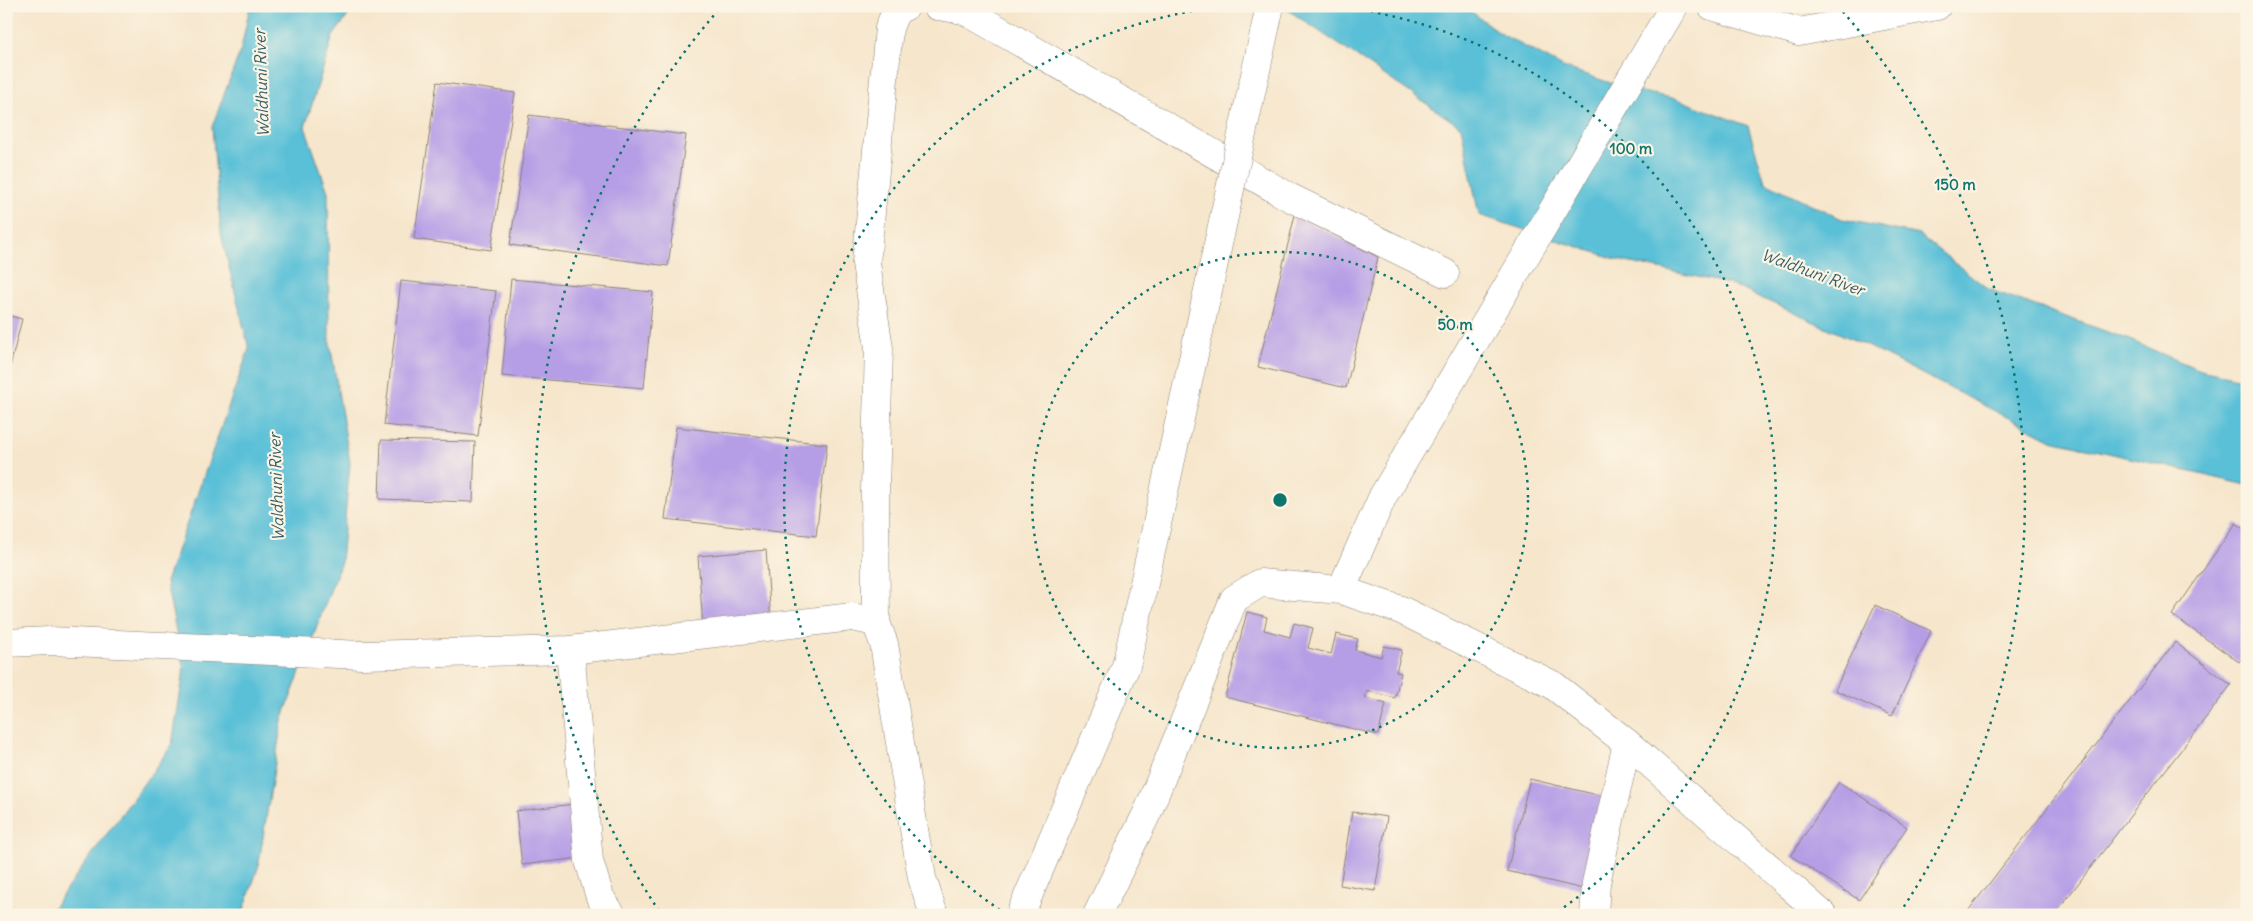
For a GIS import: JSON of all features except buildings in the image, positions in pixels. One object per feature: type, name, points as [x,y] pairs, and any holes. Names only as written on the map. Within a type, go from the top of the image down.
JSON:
[{"type":"street","points":[[906,6],[896,11],[889,28],[866,263],[879,348],[875,490],[876,622],[884,644],[922,878],[934,915]]},
{"type":"street","points":[[937,6],[964,10],[1289,197],[1445,273]]},
{"type":"street","points":[[1020,915],[1126,666],[1270,6]]},
{"type":"street","points":[[1341,590],[1383,496],[1674,6]]},
{"type":"street","points":[[1712,6],[1799,32],[1937,6]]},
{"type":"street","points":[[1096,915],[1148,810],[1234,599],[1260,583],[1341,590],[1401,610],[1553,685],[1627,743],[1823,915]]},
{"type":"street","points":[[6,643],[50,641],[362,655],[570,650],[852,617],[876,622]]},
{"type":"street","points":[[570,650],[589,861],[600,897],[612,915]]},
{"type":"street","points":[[1594,915],[1596,883],[1627,743]]},
{"type":"water","name":"Waldhuni River","points":[[250,6],[355,6],[333,36],[305,127],[328,192],[329,337],[350,463],[341,562],[282,720],[258,868],[242,915],[41,915],[52,909],[172,745],[184,670],[166,582],[249,349],[221,234],[212,127],[241,49]]},
{"type":"water","name":"Waldhuni River","points":[[1282,6],[1464,6],[1501,34],[1563,67],[1631,90],[1677,99],[1748,126],[1765,182],[1842,219],[1919,235],[1988,289],[2127,339],[2200,370],[2247,380],[2247,485],[2052,440],[1863,344],[1730,284],[1622,261],[1479,215],[1461,127]]}]
